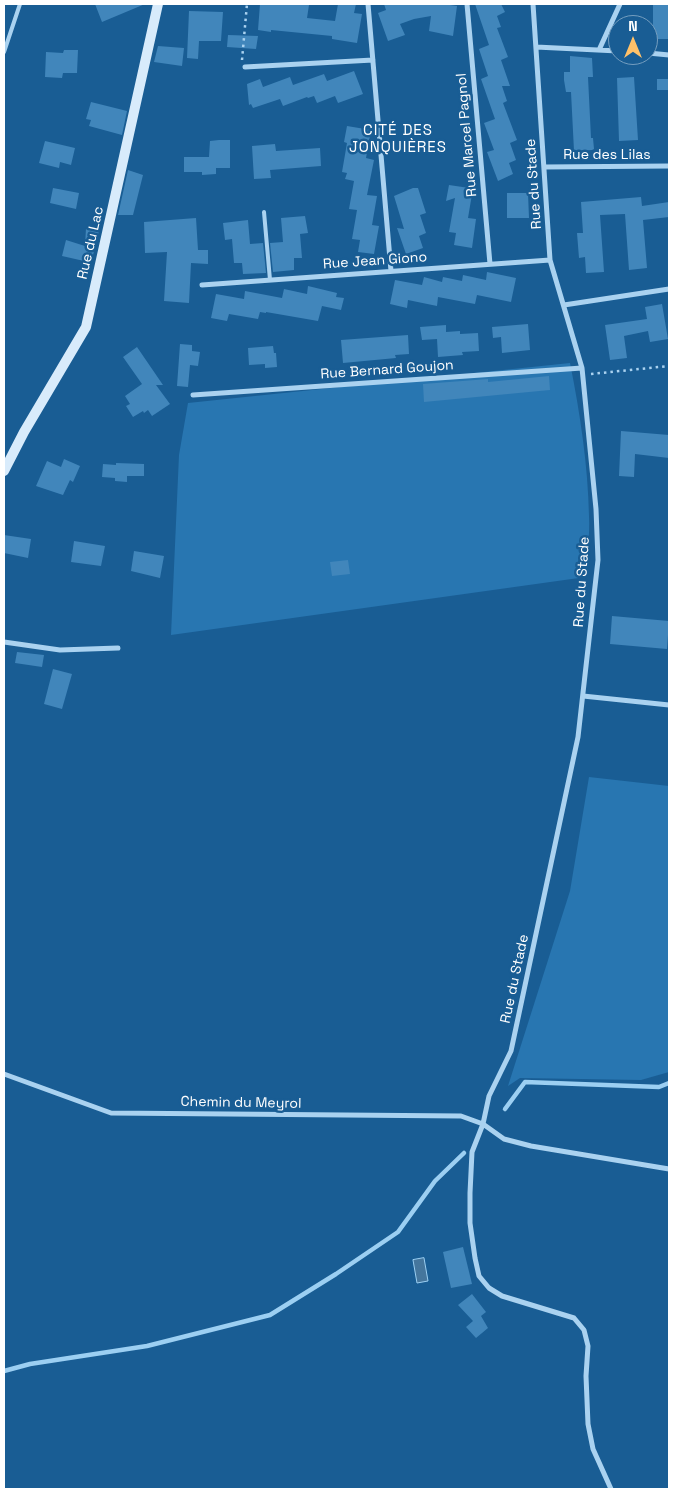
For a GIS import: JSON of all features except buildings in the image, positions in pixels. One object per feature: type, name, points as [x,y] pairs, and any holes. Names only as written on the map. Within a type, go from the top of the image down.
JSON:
[{"type":"street","name":"Rue du Lac","points":[[4,471],[24,432],[86,327],[158,4]]},
{"type":"street","points":[[368,4],[391,271]]},
{"type":"street","name":"Rue Marcel Pagnol","points":[[467,4],[490,264]]},
{"type":"street","name":"Rue du Stade","points":[[533,4],[550,260],[582,371],[596,509],[598,560],[578,737],[511,1051],[489,1096],[483,1124],[472,1152],[470,1223],[479,1276],[489,1288],[502,1296],[574,1318],[584,1330],[588,1346],[586,1376],[588,1424],[593,1449],[611,1489]]},
{"type":"street","points":[[598,50],[620,4]]},
{"type":"street","points":[[536,47],[608,50]]},
{"type":"street","points":[[244,67],[373,60]]},
{"type":"street","name":"Rue des Lilas","points":[[544,166],[669,166]]},
{"type":"street","name":"Rue Jean Giono","points":[[202,285],[550,260]]},
{"type":"street","points":[[564,305],[669,289]]},
{"type":"street","name":"Rue Bernard Goujon","points":[[193,394],[582,371]]},
{"type":"street","points":[[4,642],[60,650],[118,648]]},
{"type":"street","points":[[583,696],[669,705]]},
{"type":"street","name":"Chemin du Meyrol","points":[[4,1074],[111,1113],[462,1116],[483,1124],[504,1139],[531,1146],[669,1169]]},
{"type":"lane","points":[[4,52],[20,4]]},
{"type":"lane","points":[[264,212],[270,280]]},
{"type":"path","points":[[244,67],[241,63],[247,4]]},
{"type":"path","points":[[582,371],[669,366]]},
{"type":"shaded area","points":[[570,363],[580,420],[587,478],[589,539],[586,577],[171,635],[179,455],[188,403]]},
{"type":"shaded area","points":[[589,777],[669,786],[669,1072],[641,1080],[520,1078],[508,1086],[570,891]]},
{"type":"shaded area","points":[[424,1258],[428,1281],[417,1283],[413,1260]]},
{"type":"waterway","points":[[505,1109],[525,1082],[659,1087],[669,1083]]},
{"type":"waterway","points":[[4,1371],[30,1364],[147,1346],[270,1315],[336,1274],[398,1232],[435,1181],[464,1153]]},
{"type":"district","name":"CITÉ DES JONQUIÈRES","points":[[398,140]]}]
